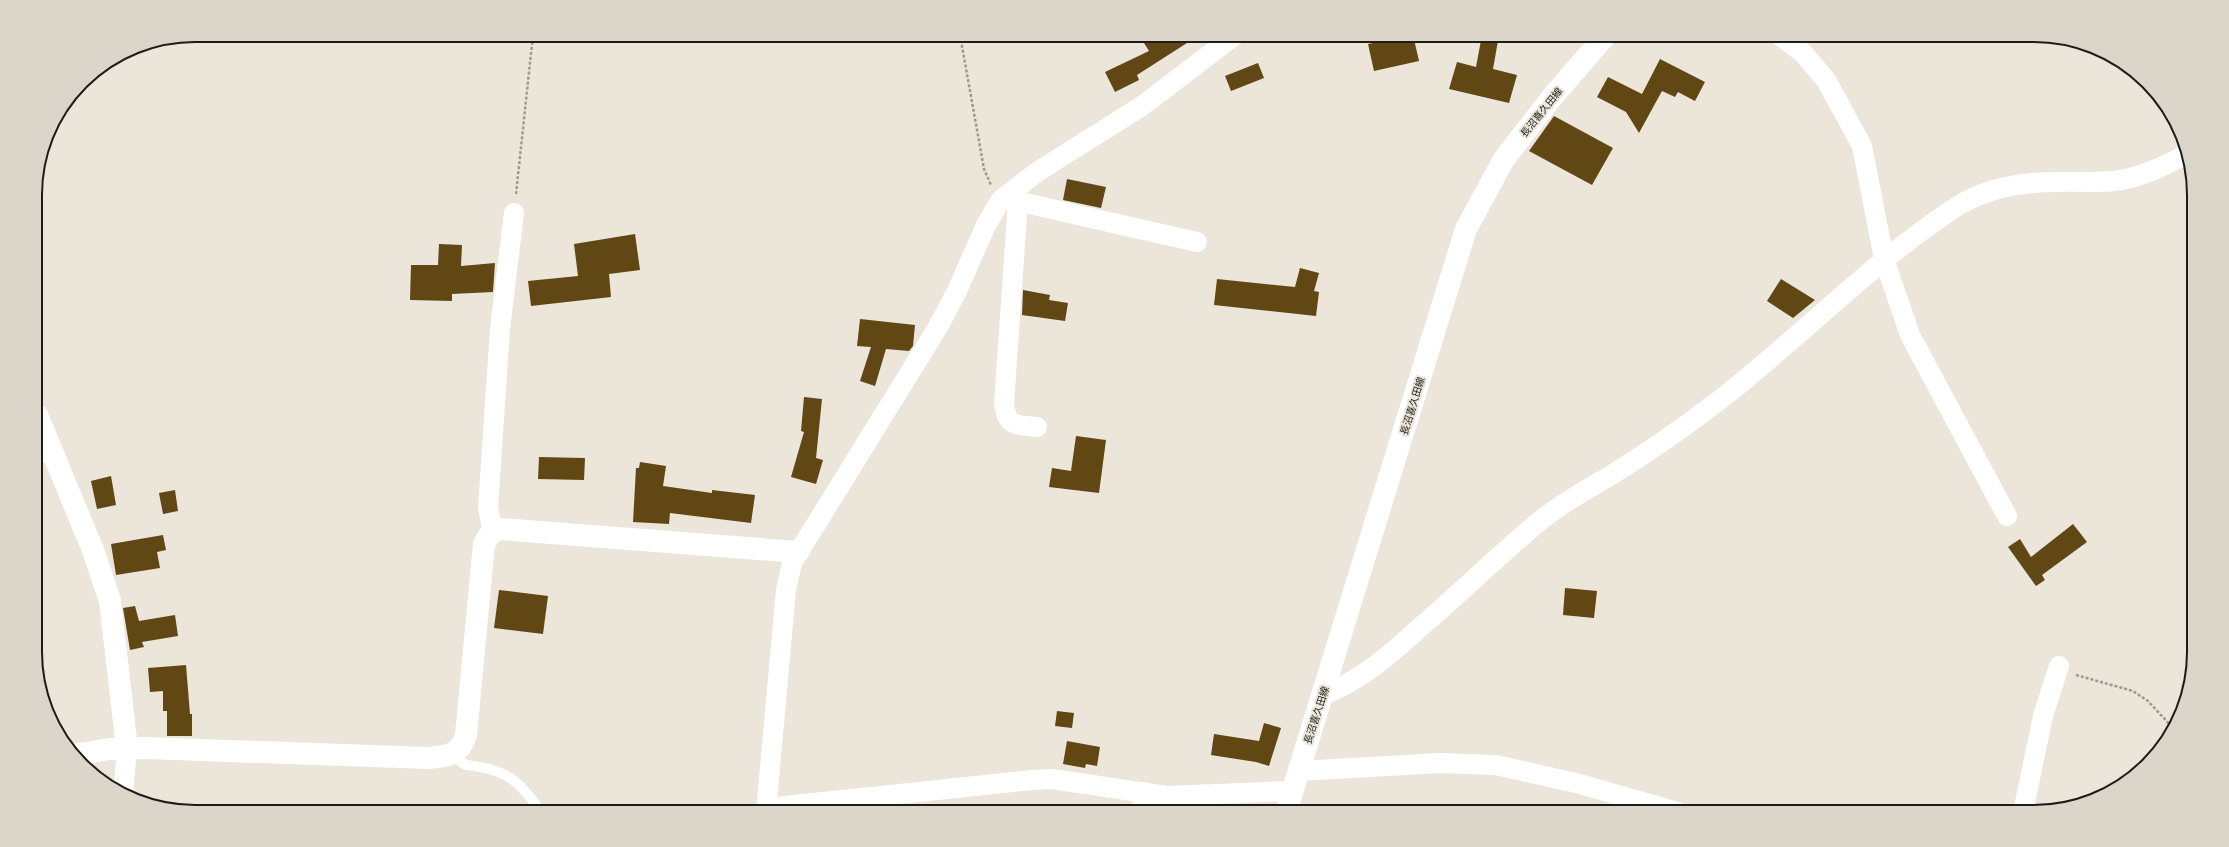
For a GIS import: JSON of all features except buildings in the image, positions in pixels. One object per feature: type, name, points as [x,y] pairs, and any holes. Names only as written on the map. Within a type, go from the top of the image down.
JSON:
[{"type":"street","points":[[761,805],[786,590],[792,563],[938,327],[957,291],[986,225],[1009,198],[1037,172],[1142,106],[1226,42]]},
{"type":"street","name":"長沼喜久田線","points":[[1288,805],[1466,229],[1504,159],[1553,96],[1600,42]]},
{"type":"street","points":[[1788,42],[1803,53],[1826,80],[1862,146],[1884,259],[1910,335],[2007,516]]},
{"type":"street","points":[[1323,695],[1357,680],[1558,506],[1621,468],[1706,411],[1758,370],[1884,259],[1957,207],[1978,195],[2003,187],[2059,181],[2091,183],[2117,181],[2152,172],[2182,156]]},
{"type":"street","points":[[1009,198],[1197,242]]},
{"type":"street","points":[[1009,198],[1004,408],[1007,418],[1014,424],[1037,427]]},
{"type":"street","points":[[493,532],[488,508],[500,329],[514,213]]},
{"type":"street","points":[[42,442],[44,453],[93,550],[110,601],[127,748],[123,787]]},
{"type":"street","points":[[80,753],[127,748],[428,758],[456,753],[462,747],[466,735],[484,544],[490,534],[500,529],[798,552]]},
{"type":"street","points":[[2024,805],[2043,716],[2059,666]]},
{"type":"street","points":[[805,805],[1052,779],[1180,797],[1439,763],[1496,765],[1576,783],[1653,805]]},
{"type":"street","points":[[1142,805],[1145,792]]},
{"type":"lane","points":[[456,753],[461,762],[466,765],[502,774],[518,782],[536,805]]},
{"type":"path","points":[[514,213],[532,42]]},
{"type":"path","points":[[961,42],[984,169],[991,184],[1009,198]]},
{"type":"path","points":[[2059,666],[2082,677],[2133,691],[2148,701],[2169,725]]}]
